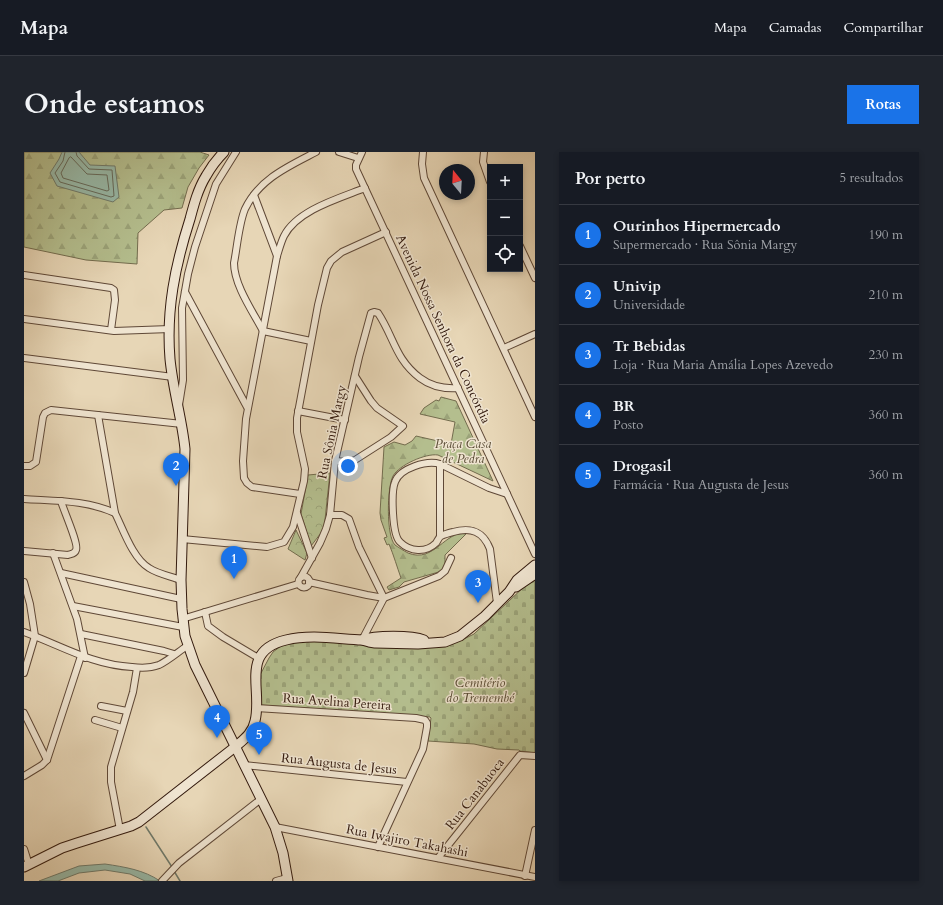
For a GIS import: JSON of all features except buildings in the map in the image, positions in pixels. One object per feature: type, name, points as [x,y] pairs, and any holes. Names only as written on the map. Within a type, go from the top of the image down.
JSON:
[{"type":"main road","points":[[224,152],[206,175],[199,189],[181,247],[173,283],[170,359],[185,449],[181,580],[182,623],[188,646],[198,672],[275,827],[283,853],[288,879]]},
{"type":"main road","points":[[27,866],[77,843],[131,826],[150,814],[235,748],[252,729],[255,723],[255,671],[260,658],[269,647],[286,640],[314,638],[362,640],[378,636],[408,637],[419,638],[427,642],[445,642],[460,636],[476,624],[498,603],[517,580],[535,565]]},
{"type":"main road","points":[[508,592],[535,574]]},
{"type":"street","points":[[179,407],[183,380],[182,308],[195,247],[213,192],[221,175],[236,152]]},
{"type":"street","points":[[311,341],[263,330],[244,294],[234,269],[234,263],[242,220],[245,210],[254,195],[260,187],[281,170],[316,152]]},
{"type":"street","points":[[339,152],[360,155]]},
{"type":"street","points":[[423,152],[422,164],[424,178],[534,413]]},
{"type":"street","points":[[484,152],[483,162],[487,173]]},
{"type":"street","name":"Avenida Nossa Senhora da Concórdia","points":[[360,155],[356,169],[535,554]]},
{"type":"street","points":[[300,494],[252,487],[244,478],[243,461],[247,408],[277,256],[284,235],[307,213],[365,188]]},
{"type":"street","points":[[254,195],[277,256]]},
{"type":"street","points":[[182,539],[267,547],[284,542],[293,527],[304,480],[305,469],[296,432],[298,410],[322,286],[327,268],[331,261],[342,252],[386,232]]},
{"type":"street","points":[[523,252],[535,278]]},
{"type":"street","points":[[24,275],[111,288],[114,290],[115,300],[111,330]]},
{"type":"street","points":[[185,292],[247,408]]},
{"type":"street","name":"Rua Sônia Margy","points":[[298,584],[299,579],[312,558],[326,529],[330,515],[335,461],[364,337],[372,312],[378,313],[398,354],[405,365],[413,373],[434,386],[449,389],[458,388]]},
{"type":"street","points":[[24,319],[111,330],[133,331],[170,329]]},
{"type":"street","points":[[504,348],[535,334]]},
{"type":"street","points":[[24,358],[173,376]]},
{"type":"street","points":[[335,461],[348,462],[355,460],[397,433],[403,426],[377,408],[355,376]]},
{"type":"street","points":[[24,466],[30,466],[36,462],[43,417],[48,411],[53,410],[98,414],[142,421],[182,424]]},
{"type":"street","points":[[298,410],[345,420]]},
{"type":"street","points":[[98,414],[115,513],[139,560],[147,568],[181,580]]},
{"type":"street","points":[[440,464],[440,536],[429,548],[416,550],[408,548],[396,537],[393,512],[395,482],[406,470],[423,463],[432,462],[440,464],[490,488],[507,494]]},
{"type":"street","points":[[24,499],[95,505],[115,513]]},
{"type":"street","points":[[24,551],[68,554],[75,553],[76,543],[60,501]]},
{"type":"street","points":[[297,513],[312,558]]},
{"type":"street","points":[[330,515],[342,515],[349,519],[360,547],[384,598]]},
{"type":"street","points":[[440,536],[468,529],[474,531],[483,538],[490,549],[498,603]]},
{"type":"street","points":[[24,776],[42,766],[47,760],[83,657],[81,634],[73,606],[53,553]]},
{"type":"street","points":[[301,577],[307,577],[309,582],[367,596],[384,598],[439,576],[445,571],[451,558]]},
{"type":"street","points":[[61,573],[181,599]]},
{"type":"street","points":[[24,582],[30,604],[35,636],[24,673]]},
{"type":"street","points":[[73,606],[182,623],[205,612],[298,584],[304,588],[308,586],[309,582]]},
{"type":"street","points":[[362,640],[384,598]]},
{"type":"street","points":[[205,612],[208,626],[223,637],[260,658]]},
{"type":"street","points":[[24,632],[83,657],[116,666],[137,668],[160,664],[188,646]]},
{"type":"street","points":[[81,634],[174,654]]},
{"type":"street","points":[[120,830],[110,773],[133,692],[137,668]]},
{"type":"street","points":[[101,706],[127,711]]},
{"type":"street","name":"Rua Avelina Pereira","points":[[256,708],[416,718],[425,720],[427,723],[427,732],[423,749],[407,782]]},
{"type":"street","points":[[24,713],[47,760]]},
{"type":"street","points":[[95,720],[122,728]]},
{"type":"street","name":"Rua Canabuoca","points":[[438,858],[520,755],[535,756]]},
{"type":"street","name":"Rua Augusta de Jesus","points":[[244,765],[407,782]]},
{"type":"street","points":[[378,847],[407,782]]},
{"type":"street","points":[[162,881],[179,863],[261,799]]},
{"type":"street","name":"Rua Iwajiro Takahashi","points":[[275,827],[535,877]]},
{"type":"street","points":[[525,876],[535,830]]},
{"type":"street","points":[[24,849],[27,866]]},
{"type":"street","points":[[276,881],[288,879]]},
{"type":"green space","points":[[24,152],[200,152],[209,155],[199,168],[188,187],[182,208],[164,210],[138,233],[137,264],[86,260],[24,247]]},
{"type":"green space","name":"Praça Casa de Pedra","points":[[441,397],[456,401],[493,481],[438,455],[420,458],[407,464],[396,472],[391,482],[388,511],[390,532],[395,545],[408,553],[417,555],[425,554],[433,551],[452,536],[466,534],[445,555],[445,564],[442,571],[404,582],[399,587],[389,590],[387,587],[401,578],[389,544],[387,545],[384,538],[387,537],[380,513],[384,447],[394,442],[405,445],[412,441],[416,436],[451,444],[455,422],[420,414],[424,408],[436,400],[439,401]]},
{"type":"green space","points":[[330,473],[324,529],[311,546],[301,514],[308,475]]},
{"type":"green space","points":[[296,530],[307,553],[305,560],[288,549]]},
{"type":"green space","name":"Cemitério do Tremembé","points":[[535,579],[535,753],[519,750],[497,749],[474,744],[428,741],[430,717],[261,705],[260,675],[273,652],[281,646],[300,641],[448,644],[474,634],[527,584]]},
{"type":"water","points":[[62,152],[79,152],[90,165],[115,166],[119,197],[113,202],[57,186],[50,173]]},
{"type":"water","points":[[105,864],[141,872],[160,881],[145,881],[130,874],[105,870],[79,873],[58,881],[39,881],[79,866]]},
{"type":"waterway","points":[[146,827],[172,867]]},
{"type":"waterway","points":[[174,871],[180,881]]},
{"type":"place","name":"Univip","points":[[176,486]]},
{"type":"place","name":"Ourinhos Hipermercado","points":[[234,579]]},
{"type":"place","name":"Tr Bebidas","points":[[478,603]]},
{"type":"place","name":"BR","points":[[217,738]]},
{"type":"place","name":"Drogasil","points":[[259,755]]}]
